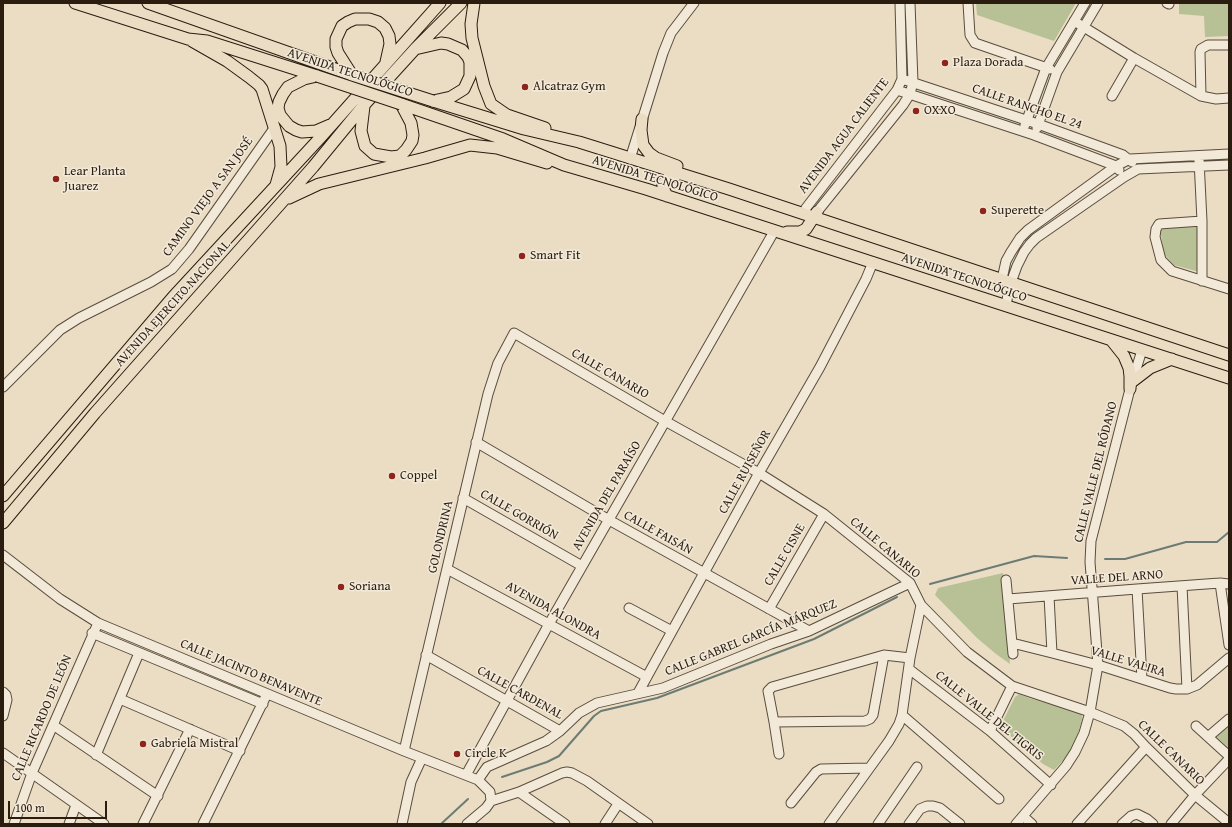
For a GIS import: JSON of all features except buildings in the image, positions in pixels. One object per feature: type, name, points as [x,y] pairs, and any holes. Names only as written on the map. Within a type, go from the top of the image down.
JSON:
[{"type":"main road","name":"AVENIDA TECNOLÓGICO","points":[[75,3],[188,39],[207,41],[316,76],[503,139],[564,165],[668,196],[1229,378]]},
{"type":"main road","name":"AVENIDA TECNOLÓGICO","points":[[148,3],[433,102],[524,129],[579,142],[804,213],[816,214],[1229,355]]},
{"type":"main road","name":"AVENIDA EJERCITO NACIONAL","points":[[3,523],[95,413],[283,201],[364,105],[415,49],[461,3]]},
{"type":"main road","points":[[474,3],[471,24],[472,38],[482,80],[491,104],[507,115],[551,130],[579,142]]},
{"type":"main road","name":"AVENIDA EJERCITO NACIONAL","points":[[3,496],[173,297],[333,124],[438,4]]},
{"type":"main road","points":[[352,75],[338,53],[336,39],[342,26],[355,19],[369,19],[378,22],[385,28],[390,44],[386,63]]},
{"type":"main road","points":[[188,39],[227,61],[259,85],[265,94],[280,146],[281,157],[279,176],[275,187]]},
{"type":"main road","points":[[415,49],[441,43],[448,44],[462,50],[470,62],[470,76],[464,88],[451,97],[433,102]]},
{"type":"main road","points":[[316,76],[304,79],[288,87],[279,102],[278,108],[280,115],[289,126],[302,132],[316,131],[333,124]]},
{"type":"main road","points":[[364,105],[361,131],[365,146],[374,154],[382,157],[391,157],[402,154],[409,147],[414,135],[411,123],[401,104]]},
{"type":"main road","points":[[642,119],[641,139],[643,145],[649,152],[666,162],[696,173],[729,189]]},
{"type":"main road","points":[[283,201],[319,184],[425,158],[470,145],[497,148],[544,162],[564,165]]},
{"type":"main road","points":[[668,196],[663,188],[663,184],[667,179],[679,174]]},
{"type":"main road","points":[[777,232],[800,232],[806,229],[816,214]]},
{"type":"main road","points":[[218,274],[216,267],[217,261],[235,239],[240,225]]},
{"type":"main road","points":[[1112,340],[1124,356],[1129,368],[1131,385]]},
{"type":"main road","points":[[1131,385],[1150,368],[1172,359]]},
{"type":"street","points":[[630,159],[663,52],[671,33],[694,3]]},
{"type":"street","name":"AVENIDA AGUA CALIENTE","points":[[804,213],[806,208],[897,90],[902,79],[900,3]]},
{"type":"street","name":"AVENIDA AGUA CALIENTE","points":[[816,214],[903,105],[910,94],[913,82],[910,3]]},
{"type":"street","points":[[968,3],[970,35],[975,43],[1057,72]]},
{"type":"street","points":[[1023,131],[1046,68],[1085,3]]},
{"type":"street","points":[[1034,135],[1057,72],[1098,3]]},
{"type":"street","points":[[1074,21],[1134,58],[1201,96],[1216,99],[1229,98]]},
{"type":"street","points":[[1201,96],[1200,52],[1203,47],[1208,45],[1229,44]]},
{"type":"street","points":[[1112,96],[1134,58]]},
{"type":"street","name":"CALLE RANCHO EL 24","points":[[902,79],[1027,120],[1130,159]]},
{"type":"street","name":"CALLE RANCHO EL 24","points":[[897,90],[1023,131],[1116,166]]},
{"type":"street","name":"CAMINO VIEJO A SAN JOSÉ","points":[[3,387],[64,327],[151,282],[172,269],[189,249],[275,127]]},
{"type":"street","points":[[855,145],[864,152]]},
{"type":"street","points":[[1006,306],[1006,261],[1010,252],[1020,238],[1028,230],[1116,166],[1130,159],[1229,154]]},
{"type":"street","points":[[1199,156],[1202,221],[1202,281]]},
{"type":"street","points":[[1130,159],[1138,169]]},
{"type":"street","points":[[1007,280],[1024,252],[1036,238],[1124,177],[1138,169],[1229,165]]},
{"type":"street","points":[[1116,166],[1124,177]]},
{"type":"street","points":[[1202,221],[1159,224],[1156,228],[1155,237],[1161,260],[1166,267],[1172,271],[1229,289]]},
{"type":"street","name":"AVENIDA DEL PARAÍSO","points":[[466,775],[549,624],[665,421],[772,235],[777,232]]},
{"type":"street","name":"CALLE RUISEÑOR","points":[[638,693],[759,473],[820,367],[866,279],[873,262]]},
{"type":"street","name":"CALLE CANARIO","points":[[514,334],[759,473],[824,514],[910,584],[921,605],[967,652],[1012,686],[1090,712],[1124,726],[1134,734],[1195,795],[1229,823]]},
{"type":"street","name":"GOLONDRINA","points":[[404,751],[476,442],[493,377],[498,363],[514,334]]},
{"type":"street","name":"CALLE VALLE DEL RÓDANO","points":[[1016,824],[1051,785],[1075,752],[1084,733],[1090,712],[1098,665],[1090,562],[1091,541],[1131,385],[1142,350]]},
{"type":"street","name":"CALLE FAISÁN","points":[[476,442],[703,574],[809,631]]},
{"type":"street","name":"CALLE GORRIÓN","points":[[463,498],[582,566]]},
{"type":"street","name":"CALLE CISNE","points":[[769,609],[824,514]]},
{"type":"street","name":"CALLE JACINTO BENAVENTE","points":[[3,555],[60,599],[98,623],[404,751],[478,780],[490,792],[491,801]]},
{"type":"street","name":"AVENIDA ALONDRA","points":[[447,568],[647,677]]},
{"type":"street","points":[[1006,580],[1013,654]]},
{"type":"street","name":"CALLE GABREL GARCÍA MÁRQUEZ","points":[[597,702],[663,688],[771,644],[809,631],[910,584]]},
{"type":"street","points":[[1224,584],[1229,645]]},
{"type":"street","name":"VALLE DEL ARNO","points":[[1008,599],[1103,591],[1224,584]]},
{"type":"street","points":[[1182,586],[1187,689],[1197,685],[1229,658]]},
{"type":"street","points":[[1137,589],[1142,679]]},
{"type":"street","points":[[1049,596],[1052,653]]},
{"type":"street","points":[[834,822],[869,768],[895,732],[902,715],[910,658],[921,605]]},
{"type":"street","points":[[629,608],[672,631]]},
{"type":"street","name":"CALLE RICARDO DE LEÓN","points":[[14,824],[32,773],[98,623]]},
{"type":"street","points":[[92,634],[263,704]]},
{"type":"street","name":"VALLE VALIRA","points":[[1012,643],[1098,665],[1170,688],[1187,689]]},
{"type":"street","points":[[96,755],[139,653]]},
{"type":"street","points":[[779,754],[768,691],[772,687],[884,654],[910,658]]},
{"type":"street","points":[[774,722],[870,720],[873,714],[884,654]]},
{"type":"street","name":"CALLE CARDENAL","points":[[426,655],[560,731],[579,713],[597,702]]},
{"type":"street","name":"CALLE VALLE DEL TIGRIS","points":[[909,669],[990,731],[1051,785]]},
{"type":"street","points":[[990,731],[1012,686]]},
{"type":"street","points":[[3,692],[6,694],[8,700],[3,716]]},
{"type":"street","points":[[203,824],[268,694]]},
{"type":"street","points":[[120,699],[240,751]]},
{"type":"street","points":[[902,715],[999,799]]},
{"type":"street","points":[[1208,737],[1229,719]]},
{"type":"street","points":[[53,725],[158,796]]},
{"type":"street","points":[[1196,726],[1229,756]]},
{"type":"street","points":[[143,824],[190,729]]},
{"type":"street","points":[[478,780],[487,767],[546,741],[560,731]]},
{"type":"street","points":[[1077,824],[1146,747]]},
{"type":"street","points":[[3,753],[104,824]]},
{"type":"street","points":[[402,824],[411,782],[422,758]]},
{"type":"street","points":[[1172,824],[1195,795],[1229,759]]},
{"type":"street","points":[[878,824],[917,767]]},
{"type":"street","points":[[790,803],[816,772],[821,769],[869,768]]},
{"type":"street","points":[[473,822],[491,801],[519,792],[562,773],[572,773],[587,781],[648,824]]},
{"type":"street","points":[[519,792],[565,824]]},
{"type":"street","points":[[605,824],[618,804]]},
{"type":"street","points":[[69,824],[76,805]]},
{"type":"street","points":[[909,824],[920,810],[927,806],[940,808],[960,824]]},
{"type":"street","points":[[1122,824],[1131,816],[1137,814],[1153,824]]},
{"type":"street","points":[[1023,816],[1032,824]]},
{"type":"green space","points":[[976,3],[1076,3],[1054,41],[977,15]]},
{"type":"green space","points":[[1179,3],[1229,3],[1229,36],[1205,37],[1204,16],[1179,14]]},
{"type":"green space","points":[[1197,222],[1199,272],[1174,265],[1164,254],[1160,228]]},
{"type":"green space","points":[[1003,573],[1010,664],[977,638],[935,595],[938,588]]},
{"type":"green space","points":[[1019,694],[1082,713],[1082,719],[1076,741],[1069,754],[1054,770],[1043,764],[1000,727],[1015,697]]},
{"type":"green space","points":[[1229,723],[1229,746],[1228,747],[1214,735]]},
{"type":"waterway","points":[[1105,559],[1125,559],[1186,542],[1217,542],[1229,532]]},
{"type":"waterway","points":[[930,584],[1034,556],[1067,558]]},
{"type":"waterway","points":[[502,777],[547,762],[559,756],[594,716],[601,711],[657,698],[814,639],[897,597]]},
{"type":"waterway","points":[[441,824],[468,799]]},
{"type":"place","name":"Plaza Dorada","points":[[945,63]]},
{"type":"place","name":"Alcatraz Gym","points":[[525,87]]},
{"type":"place","name":"OXXO","points":[[916,111]]},
{"type":"place","name":"Lear Planta Juarez","points":[[56,179]]},
{"type":"place","name":"Superette","points":[[983,211]]},
{"type":"place","name":"Smart Fit","points":[[522,256]]},
{"type":"place","name":"Coppel","points":[[392,476]]},
{"type":"place","name":"Soriana","points":[[341,587]]},
{"type":"place","name":"Gabriela Mistral","points":[[143,744]]},
{"type":"place","name":"Circle K","points":[[457,754]]}]
